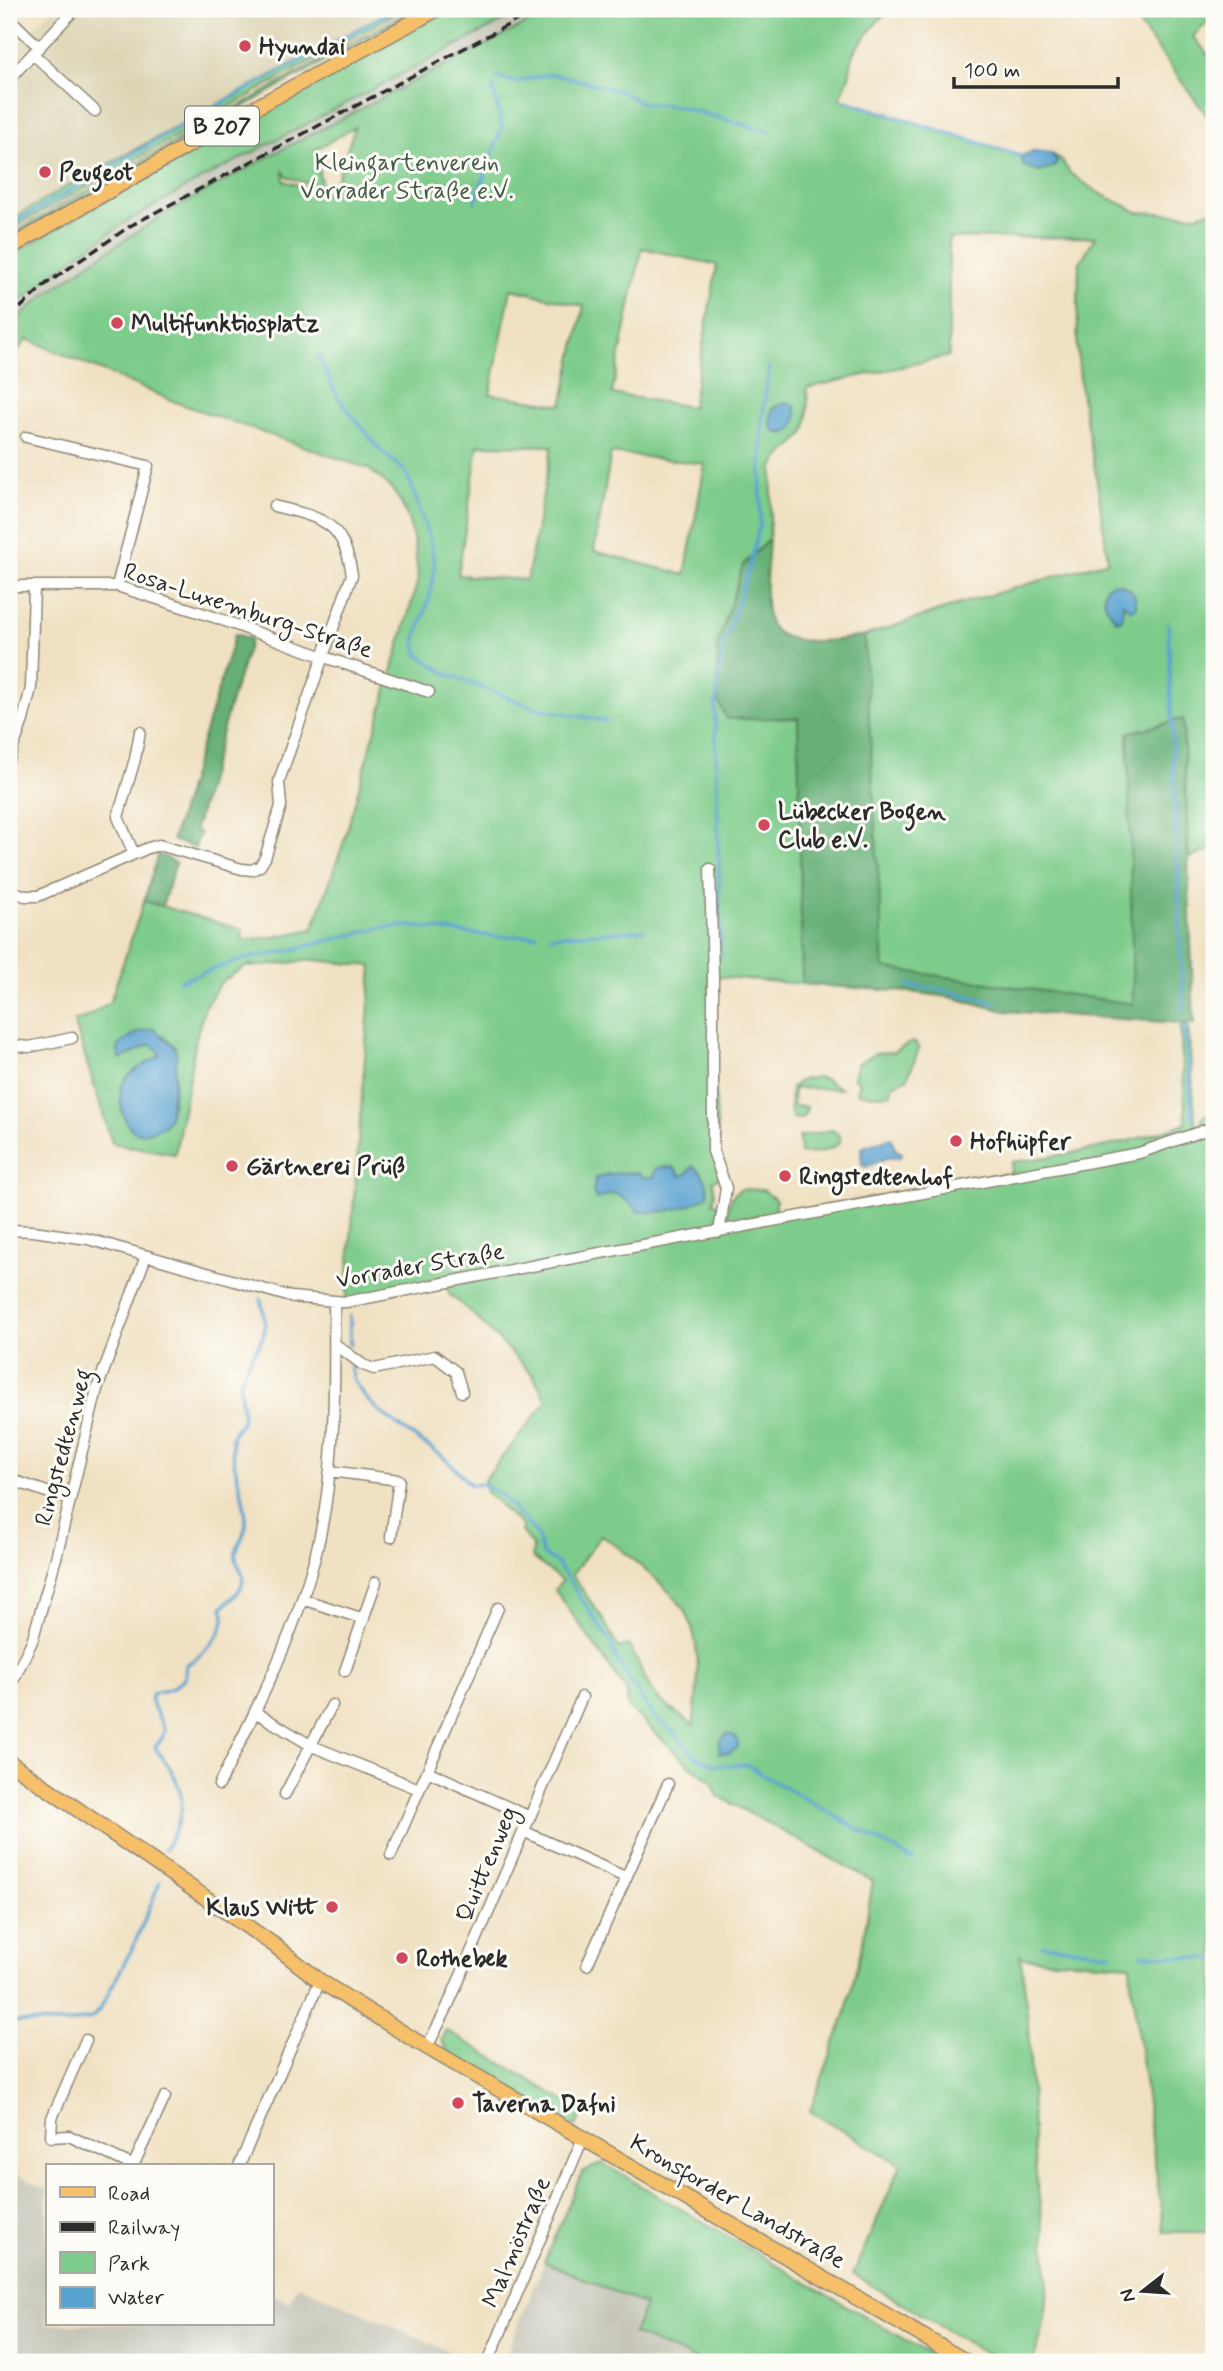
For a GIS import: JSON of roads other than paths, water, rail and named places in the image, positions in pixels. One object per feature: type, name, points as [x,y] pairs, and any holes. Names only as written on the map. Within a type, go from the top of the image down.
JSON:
[{"type":"main road","name":"B 207","points":[[9,248],[226,124],[437,9]]},
{"type":"main road","name":"Kronsforder Landstraße","points":[[9,1762],[274,1945],[320,1981],[427,2047],[967,2362]]},
{"type":"street","points":[[9,79],[75,9]]},
{"type":"street","points":[[9,18],[95,111]]},
{"type":"street","points":[[26,437],[148,466],[117,586]]},
{"type":"street","points":[[9,890],[25,896],[38,896],[159,845],[242,869],[252,870],[260,866],[280,813],[281,775],[321,656],[352,575],[335,529],[322,520],[274,506]]},
{"type":"street","name":"Rosa-Luxemburg-Straße","points":[[9,586],[117,586],[215,617],[429,692]]},
{"type":"street","points":[[9,759],[31,688],[34,587]]},
{"type":"street","points":[[134,854],[118,817],[140,732]]},
{"type":"street","points":[[710,869],[713,1151],[726,1188],[719,1232]]},
{"type":"street","points":[[9,1045],[29,1047],[72,1038]]},
{"type":"street","name":"Vorrader Straße","points":[[9,1230],[88,1238],[290,1297],[334,1303],[1139,1153],[1214,1127]]},
{"type":"street","name":"Ringstedtenweg","points":[[9,1689],[33,1641],[97,1389],[146,1256]]},
{"type":"street","points":[[219,1785],[279,1659],[302,1599],[316,1552],[330,1471],[334,1303]]},
{"type":"street","points":[[335,1344],[363,1365],[374,1369],[435,1356],[456,1372],[462,1392]]},
{"type":"street","points":[[330,1471],[399,1479],[391,1536]]},
{"type":"street","points":[[9,1479],[70,1500]]},
{"type":"street","points":[[345,1671],[376,1582]]},
{"type":"street","points":[[302,1599],[364,1619]]},
{"type":"street","points":[[391,1855],[498,1608]]},
{"type":"street","name":"Quittenweg","points":[[427,2047],[445,2012],[582,1697]]},
{"type":"street","points":[[285,1794],[332,1705]]},
{"type":"street","points":[[255,1712],[312,1746],[419,1789]]},
{"type":"street","points":[[427,1771],[528,1816]]},
{"type":"street","points":[[587,1965],[668,1784]]},
{"type":"street","points":[[523,1831],[625,1877]]},
{"type":"street","points":[[240,2164],[320,1981]]},
{"type":"street","points":[[86,2040],[52,2118],[51,2137],[69,2136],[130,2164]]},
{"type":"street","points":[[135,2164],[165,2097]]},
{"type":"street","name":"Malmöstraße","points":[[488,2362],[583,2138]]},
{"type":"water","points":[[1034,151],[1051,153],[1057,161],[1055,166],[1040,172],[1024,166],[1021,156]]},
{"type":"water","points":[[785,403],[795,406],[794,425],[789,431],[777,432],[772,428],[773,408]]},
{"type":"water","points":[[1113,583],[1131,590],[1136,602],[1136,608],[1131,610],[1123,603],[1122,619],[1117,621],[1106,606],[1104,597],[1106,587]]},
{"type":"water","points":[[154,1029],[175,1047],[177,1055],[169,1118],[155,1130],[137,1133],[124,1117],[121,1090],[128,1076],[159,1056],[160,1052],[150,1044],[121,1059],[118,1047],[134,1035]]},
{"type":"water","points":[[892,1139],[895,1149],[902,1153],[899,1158],[886,1158],[866,1167],[862,1165],[861,1148]]},
{"type":"water","points":[[693,1166],[705,1178],[708,1195],[693,1204],[676,1209],[640,1212],[614,1193],[597,1199],[593,1192],[596,1178],[606,1175],[638,1173],[642,1177],[653,1177],[656,1168],[674,1167],[681,1176]]},
{"type":"water","points":[[727,1734],[738,1740],[738,1747],[729,1753],[719,1753],[720,1740]]},
{"type":"waterway","points":[[9,226],[198,116],[396,9]]},
{"type":"waterway","points":[[497,77],[515,82],[551,74],[576,79],[622,92],[642,103],[677,106],[770,132]]},
{"type":"waterway","points":[[475,202],[502,127],[493,87]]},
{"type":"waterway","points":[[846,101],[1021,156]]},
{"type":"waterway","points":[[318,355],[337,396],[380,450],[405,471],[411,484],[431,544],[435,567],[430,596],[415,641],[419,655],[447,674],[536,708],[606,721]]},
{"type":"waterway","points":[[721,958],[715,708],[723,646],[749,569],[760,523],[762,420],[769,367]]},
{"type":"waterway","points":[[1168,624],[1183,1013]]},
{"type":"waterway","points":[[180,981],[240,960],[379,928],[407,926],[501,937],[537,935]]},
{"type":"waterway","points":[[550,936],[645,930]]},
{"type":"waterway","points":[[906,985],[944,990],[996,1003]]},
{"type":"waterway","points":[[1184,1025],[1193,1118]]},
{"type":"waterway","name":"Rothebek","points":[[165,1849],[182,1807],[175,1777],[155,1746],[165,1730],[150,1700],[153,1693],[171,1689],[185,1678],[186,1665],[204,1652],[215,1639],[224,1620],[222,1608],[242,1584],[243,1578],[236,1554],[246,1523],[232,1439],[243,1418],[240,1389],[242,1377],[264,1332],[261,1299]]},
{"type":"waterway","points":[[350,1316],[350,1345]]},
{"type":"waterway","points":[[351,1366],[354,1380],[373,1406],[444,1458],[471,1485],[483,1484],[501,1495],[537,1534],[542,1554],[557,1563],[610,1641],[617,1660],[653,1716],[672,1731],[695,1756],[715,1765],[748,1765],[913,1860]]},
{"type":"waterway","name":"Rothebek","points":[[9,2022],[68,2023],[92,2018],[100,2009],[134,1945],[160,1882]]},
{"type":"waterway","points":[[1042,1945],[1111,1953]]},
{"type":"waterway","points":[[1142,1954],[1214,1959]]},
{"type":"railway","points":[[9,318],[46,284],[130,226],[538,9]]},
{"type":"place","name":"Hyundai","points":[[245,46]]},
{"type":"place","name":"Peugeot","points":[[45,172]]},
{"type":"place","name":"Multifunktiosplatz","points":[[117,323]]},
{"type":"place","name":"Lübecker Bogen Club e.V.","points":[[764,825]]},
{"type":"place","name":"Hofhüpfer","points":[[956,1141]]},
{"type":"place","name":"Gärtnerei Prüß","points":[[232,1166]]},
{"type":"place","name":"Ringstedtenhof","points":[[785,1176]]},
{"type":"place","name":"Klaus Witt","points":[[332,1907]]},
{"type":"place","name":"Rothebek","points":[[402,1958]]},
{"type":"place","name":"Taverna Dafni","points":[[458,2103]]},
{"type":"park label","name":"Kleingartenverein Vorrader Straße e.V.","points":[[407,176]]}]
